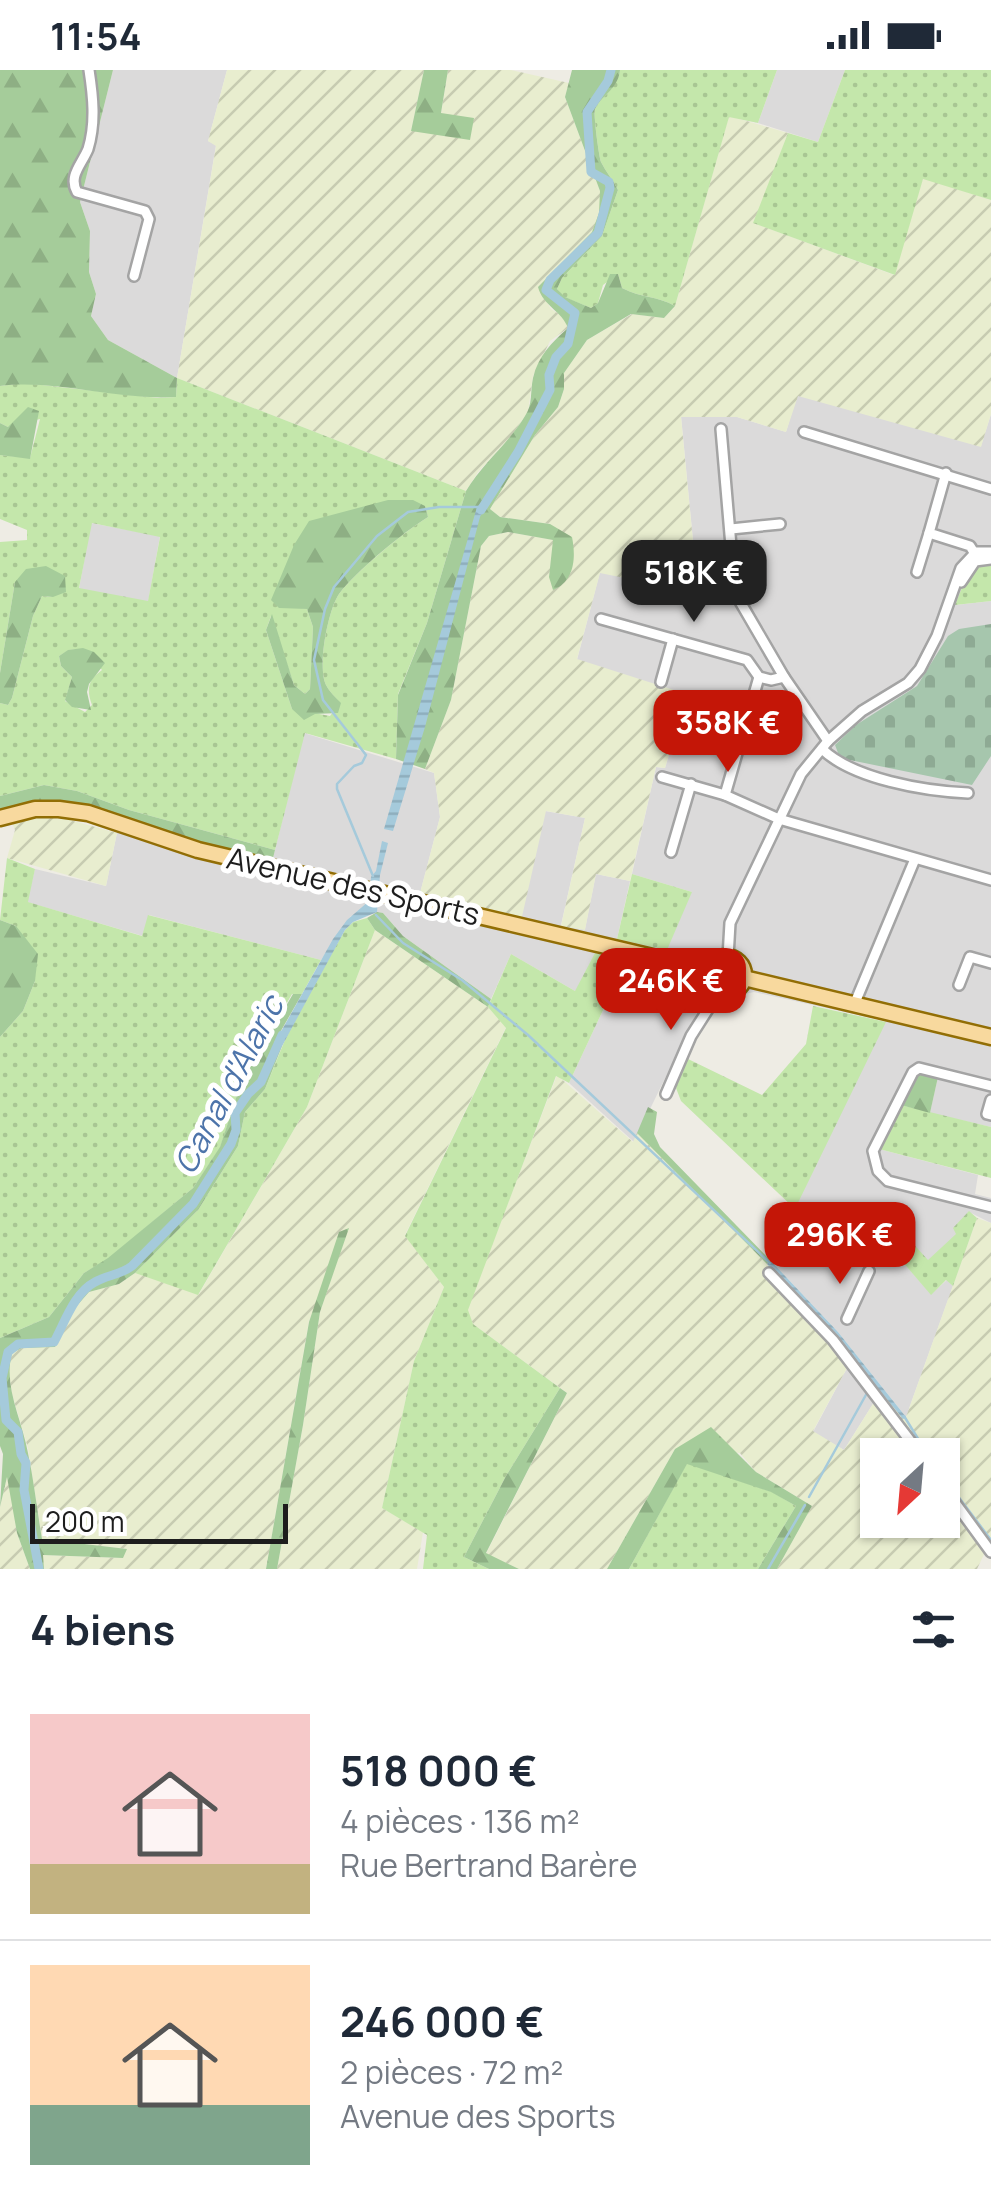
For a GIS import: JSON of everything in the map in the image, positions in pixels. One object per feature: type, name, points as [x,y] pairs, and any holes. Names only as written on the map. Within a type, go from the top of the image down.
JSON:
[{"type":"main road","name":"Avenue des Sports","points":[[0,818],[59,808],[88,813],[198,850],[708,970]]},
{"type":"main road","points":[[728,957],[739,963],[744,978],[735,991],[718,992],[710,985],[708,970],[718,959],[728,957]]},
{"type":"main road","points":[[744,978],[991,1037]]},
{"type":"street","points":[[89,70],[93,116],[88,148],[73,186],[77,192],[146,211],[149,220],[134,276]]},
{"type":"street","points":[[720,429],[735,593],[836,763],[863,775],[968,793]]},
{"type":"street","points":[[804,432],[991,489]]},
{"type":"street","points":[[917,572],[946,473]]},
{"type":"street","points":[[730,530],[780,524]]},
{"type":"street","points":[[928,533],[970,546],[977,556]]},
{"type":"street","points":[[977,556],[991,555]]},
{"type":"street","points":[[728,957],[730,923],[802,774],[825,745],[862,711],[908,683],[977,556]]},
{"type":"street","points":[[601,619],[747,660],[759,677],[784,677]]},
{"type":"street","points":[[661,682],[672,639]]},
{"type":"street","points":[[747,660],[762,639]]},
{"type":"street","points":[[725,795],[759,677]]},
{"type":"street","points":[[662,777],[725,795],[779,820],[991,880]]},
{"type":"street","points":[[671,852],[692,784]]},
{"type":"street","points":[[854,1005],[915,859]]},
{"type":"street","points":[[958,985],[970,957],[991,963]]},
{"type":"street","points":[[666,1094],[691,1036],[718,992]]},
{"type":"street","points":[[991,1086],[919,1068],[913,1072],[873,1151],[878,1171],[888,1181],[991,1206]]},
{"type":"street","points":[[991,1100],[987,1114],[991,1115]]},
{"type":"street","points":[[847,1319],[870,1271]]},
{"type":"street","points":[[769,1273],[832,1340],[908,1438]]},
{"type":"street","points":[[960,1510],[991,1552]]},
{"type":"shaded area","points":[[113,70],[227,70],[208,141],[216,145],[177,378],[108,340],[91,316],[96,294],[89,272],[90,231],[80,202]]},
{"type":"shaded area","points":[[777,70],[845,70],[818,142],[758,123]]},
{"type":"shaded area","points":[[797,395],[981,446],[991,414],[991,561],[956,605],[991,601],[991,1127],[930,1113],[938,1077],[918,1074],[879,1149],[978,1175],[975,1194],[991,1198],[991,1223],[969,1212],[957,1234],[928,1261],[898,1228],[886,1250],[894,1252],[931,1294],[947,1280],[953,1286],[906,1417],[838,1332],[770,1260],[885,1021],[754,992],[722,999],[707,992],[634,1142],[569,1083],[625,963],[575,991],[511,954],[491,999],[403,936],[383,913],[351,916],[321,960],[149,915],[143,936],[27,902],[35,869],[106,886],[120,818],[272,862],[304,733],[434,773],[440,817],[419,897],[545,811],[585,818],[561,925],[585,929],[596,874],[630,881],[617,939],[692,892],[632,874],[656,767],[665,768],[675,735],[577,660],[600,572],[698,592],[681,416],[737,417],[786,432]]},
{"type":"shaded area","points":[[91,523],[160,536],[148,602],[79,589]]},
{"type":"shaded area","points":[[853,1357],[881,1391],[844,1450],[813,1432]]},
{"type":"green space","points":[[0,70],[113,70],[80,202],[90,231],[89,272],[96,294],[91,316],[108,340],[177,378],[176,397],[43,385],[0,386]]},
{"type":"green space","points":[[227,70],[424,70],[411,131],[441,114],[448,70],[511,70],[569,83],[565,97],[600,191],[600,213],[592,232],[538,287],[551,309],[564,317],[568,328],[550,341],[533,376],[528,412],[466,491],[177,378],[216,146],[208,141]]},
{"type":"green space","points":[[424,70],[448,70],[441,113],[474,118],[470,140],[411,131]]},
{"type":"green space","points":[[572,70],[620,70],[617,82],[595,109],[601,162],[618,190],[602,236],[562,278],[557,289],[565,297],[591,308],[598,303],[610,274],[618,274],[622,288],[675,306],[664,318],[631,314],[587,340],[564,373],[558,407],[535,435],[490,509],[500,517],[550,524],[572,537],[572,568],[566,581],[553,590],[549,577],[553,540],[508,532],[489,536],[481,546],[451,700],[425,769],[396,759],[398,695],[427,623],[466,491],[525,416],[538,363],[568,328],[538,287],[592,232],[599,213],[600,191],[565,97]]},
{"type":"green space","points":[[620,70],[777,70],[758,123],[729,117],[675,306],[622,288],[618,274],[603,285],[598,303],[591,308],[564,297],[557,289],[562,278],[602,236],[618,190],[601,162],[595,109],[616,82]]},
{"type":"green space","points":[[845,70],[991,70],[991,200],[923,179],[895,275],[753,223],[788,133],[818,142]]},
{"type":"green space","points":[[729,116],[788,133],[754,223],[894,275],[923,178],[991,200],[991,414],[981,447],[798,396],[786,432],[737,417],[681,417],[698,593],[600,573],[577,659],[702,699],[694,733],[689,732],[687,739],[675,735],[665,768],[656,767],[630,881],[596,874],[585,930],[561,926],[585,818],[546,811],[521,921],[419,897],[440,817],[434,773],[425,769],[451,700],[481,546],[489,536],[508,532],[554,540],[549,577],[571,573],[550,524],[500,517],[490,509],[535,435],[558,407],[564,373],[587,340],[632,314],[664,318],[675,306]]},
{"type":"green space","points":[[177,378],[466,491],[427,623],[398,694],[396,759],[305,733],[275,850],[129,810],[77,791],[44,785],[0,796],[0,703],[8,705],[12,698],[42,596],[53,597],[15,582],[0,673],[0,542],[27,540],[27,530],[0,519],[0,455],[30,458],[40,419],[8,427],[0,423],[0,386],[24,383],[176,397]],"holes":[[[425,506],[428,517],[368,564],[335,602],[323,665],[326,685],[340,703],[330,716],[292,709],[266,630],[271,616],[294,685],[305,694],[310,689],[313,627],[307,609],[290,606]],[[92,523],[160,537],[148,601],[79,588]],[[83,649],[102,670],[91,681],[92,705],[85,712],[65,701],[72,677],[61,666],[59,656]]]},
{"type":"green space","points":[[28,407],[39,411],[30,459],[0,455],[0,423],[8,427]]},
{"type":"green space","points":[[388,500],[413,500],[425,506],[428,517],[381,552],[339,594],[328,625],[323,665],[326,685],[341,703],[338,713],[315,714],[304,720],[292,709],[266,630],[272,614],[294,685],[305,694],[310,689],[313,627],[307,609],[279,608],[271,600],[294,545],[309,521]]},
{"type":"green space","points":[[991,561],[991,601],[955,605],[971,570]]},
{"type":"green space","points":[[46,566],[65,576],[66,592],[42,596],[12,698],[8,705],[0,703],[0,673],[15,582],[26,569]]},
{"type":"green space","points":[[991,624],[991,756],[972,785],[840,758],[835,745],[856,725],[917,686],[948,636],[959,629]]},
{"type":"green space","points":[[83,648],[105,663],[89,684],[91,710],[72,707],[65,700],[72,677],[61,666],[59,656]]},
{"type":"green space","points":[[44,785],[77,791],[129,810],[275,850],[272,862],[42,803],[0,809],[0,796]]},
{"type":"green space","points":[[38,817],[66,819],[117,833],[106,886],[7,858],[15,830],[12,823]]},
{"type":"green space","points":[[7,858],[35,869],[28,902],[142,936],[148,915],[321,960],[302,994],[292,994],[241,1083],[220,1148],[193,1188],[108,1259],[84,1273],[49,1317],[0,1338],[0,1037],[23,1011],[35,981],[16,926],[0,920]]},
{"type":"green space","points":[[632,874],[692,892],[667,950],[617,939]]},
{"type":"green space","points":[[383,913],[403,936],[491,999],[488,1007],[375,930],[367,918]]},
{"type":"green space","points":[[367,918],[375,930],[307,1107],[198,1295],[135,1273],[198,1210],[238,1146],[245,1112],[265,1089],[291,1025],[345,930],[353,922]]},
{"type":"green space","points":[[0,920],[16,926],[38,954],[35,981],[23,1011],[0,1037]]},
{"type":"green space","points":[[375,930],[488,1007],[506,1027],[405,1235],[444,1287],[414,1361],[382,1508],[423,1532],[417,1569],[277,1569],[320,1312],[348,1229],[309,1321],[266,1569],[44,1569],[42,1555],[122,1558],[126,1549],[42,1539],[28,1448],[12,1394],[8,1367],[12,1353],[22,1348],[55,1347],[75,1308],[89,1292],[119,1284],[135,1273],[199,1294],[307,1107]]},
{"type":"green space","points":[[595,953],[625,963],[569,1083],[556,1076],[468,1310],[473,1324],[560,1388],[506,1476],[464,1557],[489,1569],[423,1569],[427,1535],[382,1508],[414,1361],[444,1287],[405,1236],[506,1028],[488,1007],[511,954],[575,991]]},
{"type":"green space","points":[[293,994],[302,994],[274,1043],[282,1046],[265,1089],[245,1112],[238,1146],[198,1210],[135,1273],[119,1284],[89,1292],[75,1308],[55,1347],[22,1348],[12,1353],[12,1391],[28,1453],[42,1539],[127,1549],[123,1558],[43,1555],[44,1569],[30,1569],[17,1533],[7,1477],[0,1507],[0,1338],[49,1317],[84,1273],[193,1188],[220,1147],[241,1083]]},
{"type":"green space","points":[[813,1006],[886,1022],[795,1209],[681,1101],[676,1088],[686,1058],[762,1095],[806,1044]]},
{"type":"green space","points":[[918,1073],[938,1077],[930,1113],[901,1105]]},
{"type":"green space","points":[[557,1075],[633,1142],[637,1133],[853,1357],[813,1431],[844,1450],[881,1391],[906,1417],[977,1218],[991,1223],[991,1540],[977,1569],[777,1569],[812,1506],[756,1472],[740,1453],[675,1449],[607,1569],[519,1569],[486,1554],[567,1393],[473,1324],[467,1310]]},
{"type":"green space","points":[[901,1105],[991,1127],[991,1178],[879,1149]]},
{"type":"green space","points":[[648,1107],[657,1112],[654,1134],[660,1147],[770,1260],[767,1264],[637,1133]]},
{"type":"green space","points":[[969,1211],[977,1218],[953,1286],[946,1280],[931,1295],[895,1253],[891,1256],[886,1251],[898,1227],[928,1260],[956,1234],[953,1228]]},
{"type":"green space","points":[[349,1228],[320,1312],[277,1569],[266,1569],[309,1322],[339,1232]]},
{"type":"green space","points":[[560,1388],[567,1393],[486,1553],[519,1569],[489,1569],[464,1557],[506,1476]]},
{"type":"green space","points":[[711,1427],[756,1472],[812,1506],[777,1569],[758,1569],[796,1506],[771,1492],[687,1464],[629,1569],[607,1569],[675,1449]]},
{"type":"green space","points":[[687,1463],[772,1492],[796,1506],[758,1569],[629,1569]]},
{"type":"green space","points":[[7,1477],[17,1533],[30,1569],[0,1569],[0,1507]]},
{"type":"water","points":[[482,503],[485,507],[425,727],[393,831],[384,829],[477,507]]},
{"type":"water","points":[[382,841],[388,843],[377,912],[353,922],[345,930],[282,1046],[274,1044],[333,939],[369,901],[371,877],[376,871]]},
{"type":"water","points":[[770,1260],[838,1332],[906,1417],[903,1419],[833,1333],[767,1264]]},
{"type":"waterway","name":"Canal d'Alaric","points":[[481,510],[518,452],[550,390],[549,375],[556,357],[568,344],[575,313],[546,290],[550,280],[598,233],[610,188],[609,182],[591,172],[587,112],[611,70]]},
{"type":"waterway","points":[[373,876],[337,789],[337,784],[366,755],[323,700],[314,660],[325,609],[334,587],[377,536],[408,512],[480,507]]},
{"type":"waterway","points":[[376,915],[403,943],[462,980],[528,1035],[770,1263]]},
{"type":"waterway","name":"Canal d'Alaric","points":[[39,1569],[24,1490],[26,1463],[18,1432],[6,1420],[2,1378],[8,1352],[18,1344],[54,1342],[81,1293],[95,1282],[132,1266],[193,1204],[231,1144],[236,1130],[235,1113],[261,1082],[282,1035]]},
{"type":"waterway","points":[[809,1497],[867,1393]]},
{"type":"waterway","points":[[904,1416],[918,1438]]},
{"type":"waterway","points":[[960,1499],[991,1540]]},
{"type":"waterway","points":[[768,1569],[805,1505]]}]
